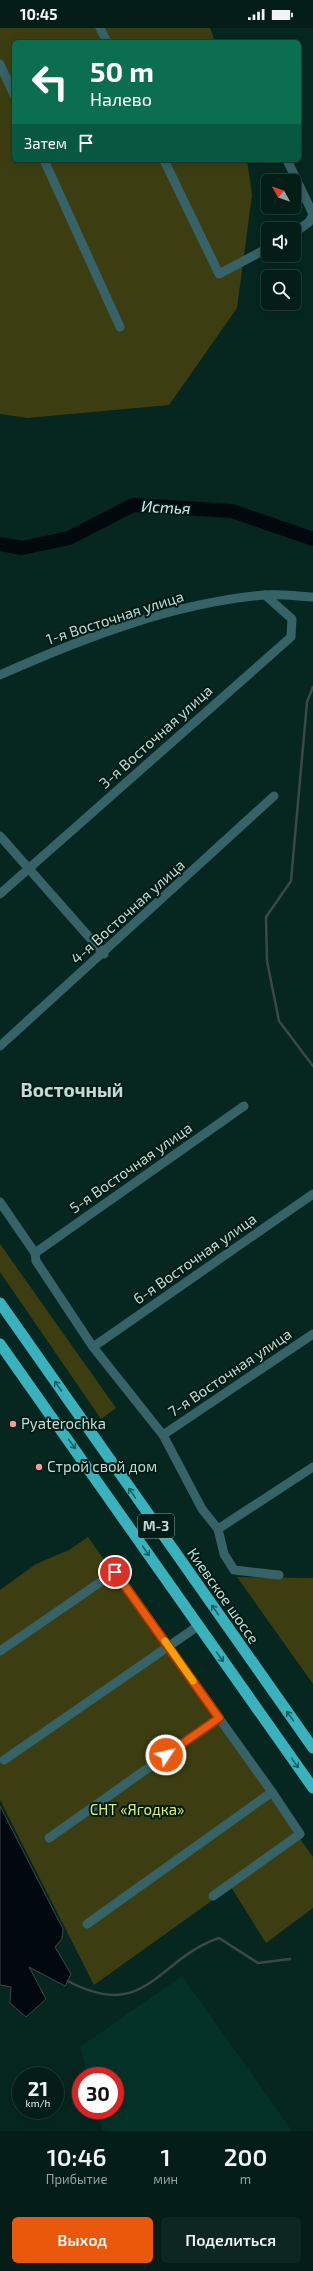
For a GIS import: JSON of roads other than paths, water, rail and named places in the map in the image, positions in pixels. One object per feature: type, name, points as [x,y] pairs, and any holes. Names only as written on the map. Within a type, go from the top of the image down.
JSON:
[{"type":"highway","name":"Киевское шоссе","points":[[0,1303],[313,1748]]},
{"type":"highway","name":"М-3","points":[[0,1344],[313,1788]]},
{"type":"street","points":[[100,28],[106,40]]},
{"type":"street","points":[[0,64],[12,91]]},
{"type":"street","points":[[45,162],[120,327]]},
{"type":"street","points":[[165,162],[219,274],[261,252]]},
{"type":"street","points":[[288,162],[313,215],[309,222],[301,228]]},
{"type":"street","name":"1-я Восточная улица","points":[[0,675],[53,651],[149,618],[206,604],[265,595],[313,597]]},
{"type":"street","name":"3-я Восточная улица","points":[[0,894],[291,636],[292,619],[265,595]]},
{"type":"street","name":"4-я Восточная улица","points":[[0,1046],[104,954],[274,796]]},
{"type":"street","points":[[0,836],[104,954]]},
{"type":"street","name":"5-я Восточная улица","points":[[35,1253],[244,1106]]},
{"type":"street","name":"6-я Восточная улица","points":[[93,1347],[313,1194]]},
{"type":"street","points":[[0,1202],[35,1253],[36,1261],[93,1347],[163,1435],[202,1509],[218,1529],[224,1554],[234,1570],[279,1575]]},
{"type":"street","name":"7-я Восточная улица","points":[[163,1435],[313,1334]]},
{"type":"street","points":[[218,1529],[313,1467]]},
{"type":"street","points":[[0,1651],[115,1572],[169,1646],[300,1834],[213,1896]]},
{"type":"street","points":[[4,1760],[198,1626]]},
{"type":"street","points":[[49,1838],[219,1718]]},
{"type":"street","points":[[87,1924],[272,1792]]},
{"type":"waterway","name":"Истья","points":[[0,544],[22,548],[69,538],[133,505],[232,511],[313,539]]},
{"type":"waterway","points":[[313,687],[307,702],[291,881],[266,917],[267,961],[279,1021],[313,1066]]},
{"type":"waterway","points":[[68,1981],[94,1992],[116,1995],[134,1991],[150,1983],[180,1959],[219,1938],[258,1963],[290,1959]]},
{"type":"place","name":"Pyaterochka","points":[[13,1424]]},
{"type":"place","name":"Строй свой дом","points":[[39,1467]]},
{"type":"district","name":"Восточный","points":[[72,1090]]},
{"type":"park label","name":"СНТ «Ягодка»","points":[[137,1810]]}]
